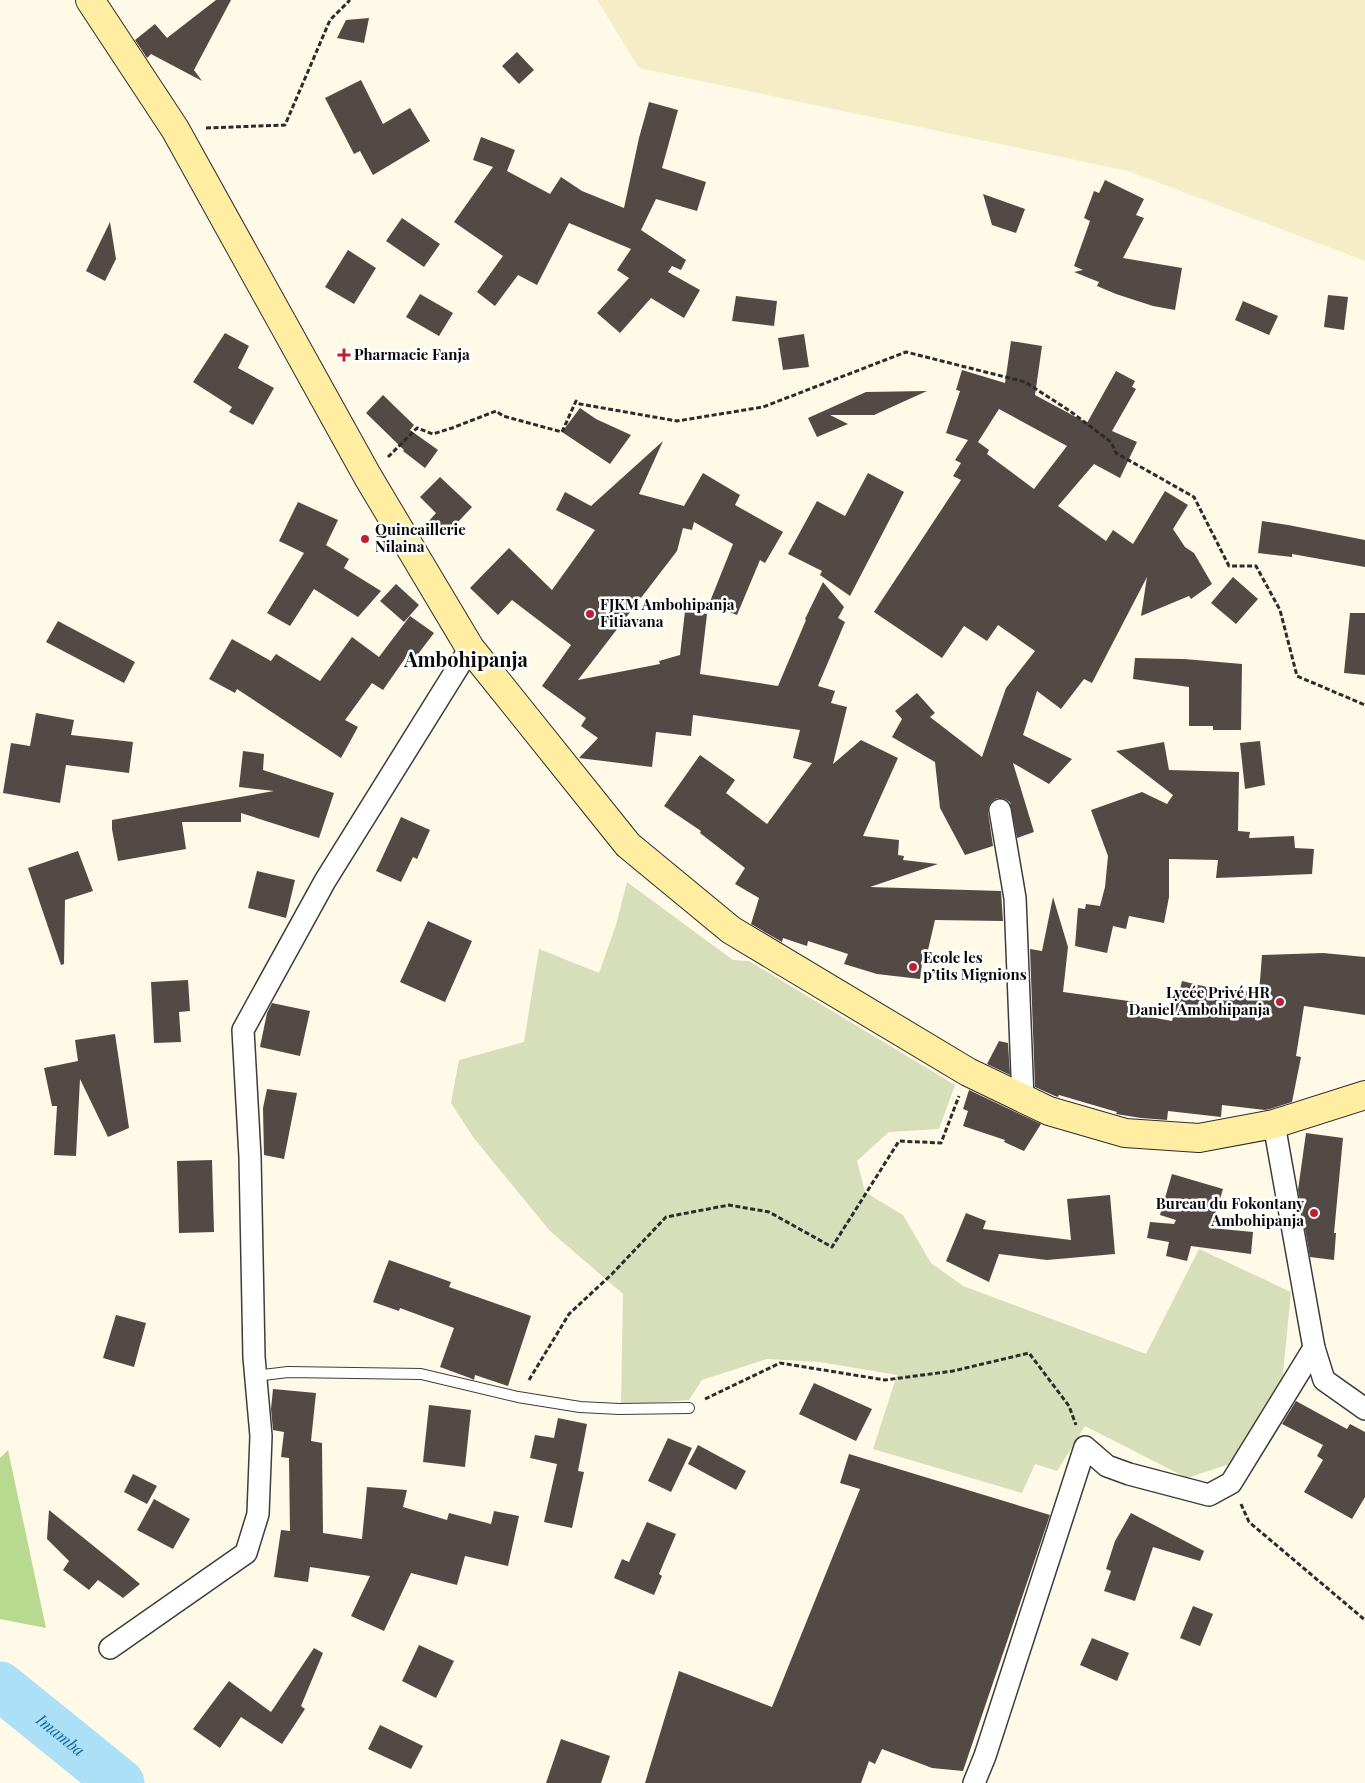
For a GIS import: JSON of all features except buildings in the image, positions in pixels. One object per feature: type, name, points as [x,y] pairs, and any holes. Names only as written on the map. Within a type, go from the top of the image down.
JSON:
[{"type":"street","points":[[91,1],[176,128],[368,477],[470,648],[628,845],[731,930],[968,1072],[1049,1111],[1125,1133],[1199,1138],[1274,1124],[1365,1095]]},
{"type":"street","points":[[110,1648],[246,1553],[258,1514],[261,1436],[254,1357],[250,1157],[242,1030],[325,881],[470,648]]},
{"type":"street","points":[[1000,810],[1014,898],[1023,1099]]},
{"type":"street","points":[[1274,1124],[1314,1348],[1324,1380],[1365,1409]]},
{"type":"street","points":[[974,1783],[985,1756],[1085,1447],[1107,1466],[1209,1496],[1231,1483],[1314,1348]]},
{"type":"lane","points":[[255,1376],[288,1372],[421,1374],[518,1397],[580,1407],[619,1409],[688,1408]]},
{"type":"path","points":[[176,128],[285,126],[330,20],[350,0]]},
{"type":"path","points":[[368,477],[417,428],[433,434],[496,411],[503,416],[562,432],[576,400],[580,404],[677,421],[762,407],[906,352],[1026,382],[1070,411],[1111,442],[1116,453],[1194,497],[1229,566],[1256,566],[1280,610],[1297,676],[1365,705]]},
{"type":"path","points":[[518,1397],[569,1314],[612,1274],[666,1217],[729,1205],[761,1210],[769,1212],[832,1247],[899,1141],[941,1143],[968,1072]]},
{"type":"path","points":[[688,1408],[780,1363],[885,1380],[953,1371],[1028,1353],[1069,1406],[1085,1447]]},
{"type":"path","points":[[1231,1483],[1249,1522],[1365,1620]]},
{"type":"shaded area","points":[[597,0],[1365,0],[1365,261],[1128,171],[639,68]]},
{"type":"green space","points":[[627,882],[733,960],[749,961],[955,1085],[939,1129],[889,1132],[857,1161],[865,1192],[903,1215],[931,1263],[963,1286],[1146,1354],[1199,1249],[1291,1292],[1282,1384],[1233,1463],[1187,1478],[1085,1426],[1057,1471],[1035,1464],[1022,1493],[873,1449],[897,1375],[820,1362],[767,1359],[702,1380],[689,1400],[621,1405],[623,1294],[550,1231],[473,1137],[451,1103],[459,1060],[524,1042],[539,949],[599,973],[616,925]]},
{"type":"green space","points":[[8,1450],[46,1628],[0,1619],[0,1458]]},
{"type":"waterway","name":"Imamba","points":[[0,1686],[120,1783]]},
{"type":"place","name":"Pharmacie Fanja","points":[[344,355]]},
{"type":"place","name":"Quincaillerie Nilaina","points":[[365,539]]},
{"type":"place","name":"FJKM Ambohipanja Fitiavana","points":[[590,614]]},
{"type":"place","name":"Ecole les p’tits Mignions","points":[[913,967]]},
{"type":"place","name":"Lycée Privé HR Daniel Ambohipanja","points":[[1280,1002]]},
{"type":"place","name":"Bureau du Fokontany Ambohipanja","points":[[1314,1213]]},
{"type":"district","name":"Ambohipanja","points":[[466,660]]}]
